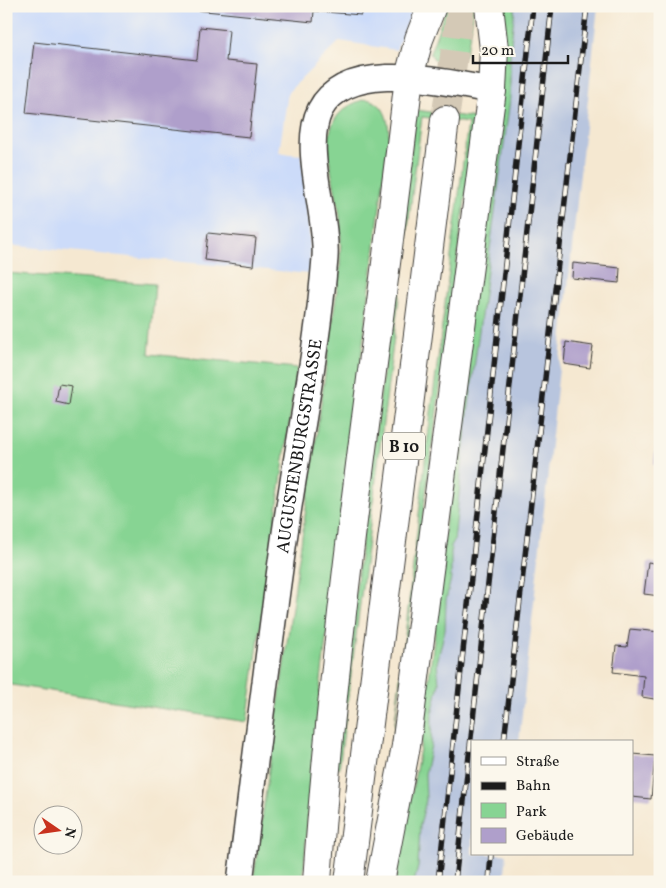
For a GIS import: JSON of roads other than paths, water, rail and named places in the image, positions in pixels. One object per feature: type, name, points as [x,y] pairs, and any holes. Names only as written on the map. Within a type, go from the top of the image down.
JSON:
[{"type":"main road","points":[[317,882],[324,765],[341,613],[408,77],[419,39],[432,6]]},
{"type":"main road","points":[[380,882],[406,746],[492,90],[494,49],[489,6]]},
{"type":"main road","name":"B 10","points":[[349,882],[445,120]]},
{"type":"street","name":"AUGUSTENBURGSTRASSE","points":[[240,882],[286,527],[322,297],[326,245],[312,143],[321,109],[340,88],[371,77],[408,77],[492,90]]},
{"type":"tunnel","points":[[445,120],[461,6]]},
{"type":"railway","points":[[438,882],[533,6]]},
{"type":"railway","points":[[455,882],[552,6]]},
{"type":"railway","points":[[504,740],[587,6]]},
{"type":"railway","points":[[489,882],[491,856]]}]
